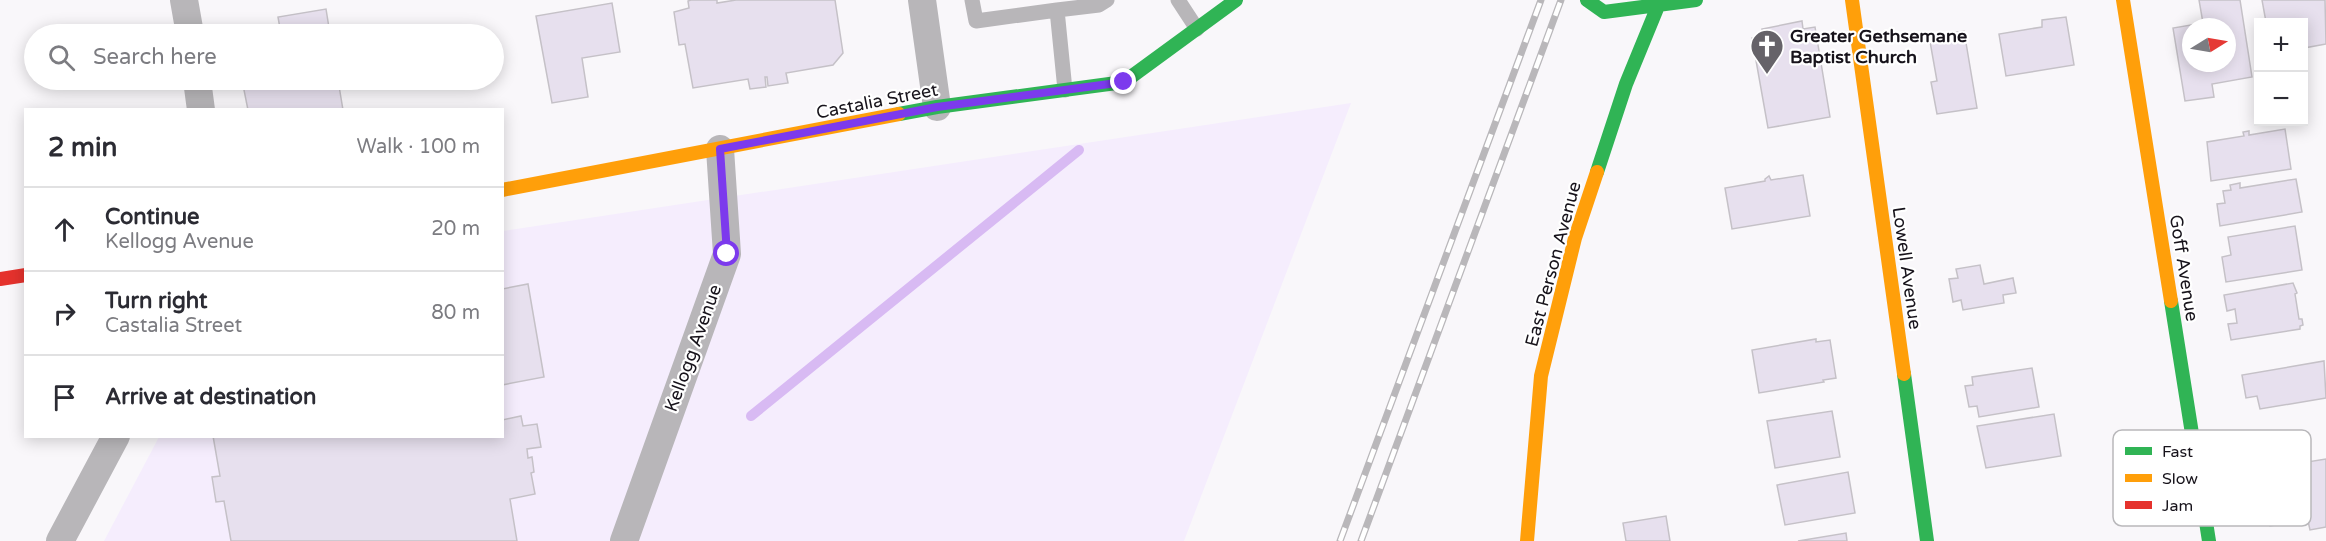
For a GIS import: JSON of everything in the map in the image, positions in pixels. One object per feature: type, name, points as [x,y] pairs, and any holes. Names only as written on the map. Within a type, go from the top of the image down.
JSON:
[{"type":"street","points":[[184,0],[188,24]]},
{"type":"street","points":[[922,0],[937,107]]},
{"type":"street","name":"Castalia Street","points":[[504,190],[937,107],[1124,82],[1236,0]]},
{"type":"street","points":[[1587,0],[1604,12],[1696,0]]},
{"type":"street","name":"Lowell Avenue","points":[[1852,0],[1927,541]]},
{"type":"street","name":"Goff Avenue","points":[[2123,0],[2191,430]]},
{"type":"street","name":"East Person Avenue","points":[[1527,541],[1541,376],[1575,238],[1626,84],[1658,6]]},
{"type":"street","points":[[198,90],[201,108]]},
{"type":"street","name":"Kellogg Avenue","points":[[624,541],[727,254],[720,149]]},
{"type":"street","points":[[0,279],[24,275]]},
{"type":"street","points":[[60,541],[115,438]]},
{"type":"street","name":"Goff Avenue","points":[[2207,526],[2209,541]]},
{"type":"lane","points":[[972,0],[976,21],[1099,5],[1107,0]]},
{"type":"lane","points":[[1178,0],[1197,29]]},
{"type":"lane","points":[[1057,10],[1065,90]]},
{"type":"shaded area","points":[[1351,103],[1184,541],[104,541],[158,438],[504,438],[504,231]]},
{"type":"building","points":[[717,0],[717,3],[736,0],[835,0],[843,53],[833,65],[786,73],[788,83],[768,86],[767,77],[765,77],[766,87],[750,89],[748,79],[693,88],[685,44],[679,45],[674,12],[689,8],[688,1]]},
{"type":"building","points":[[2199,0],[2240,0],[2252,77],[2212,84],[2214,97],[2185,101],[2173,28],[2182,26],[2182,72],[2236,72],[2236,18],[2202,18]]},
{"type":"building","points":[[2262,0],[2325,0],[2326,44],[2308,47],[2308,18],[2265,18]]},
{"type":"building","points":[[612,3],[620,52],[582,58],[588,97],[552,103],[536,16]]},
{"type":"building","points":[[326,9],[328,24],[279,24],[278,17]]},
{"type":"building","points":[[2066,17],[2074,65],[2006,76],[1999,34],[2042,27],[2042,20]]},
{"type":"building","points":[[1802,21],[1803,29],[1815,27],[1830,117],[1768,128],[1752,38],[1764,36],[1762,29]]},
{"type":"building","points":[[1964,31],[1977,108],[1937,114],[1931,82],[1937,81],[1929,36]]},
{"type":"building","points":[[244,90],[340,90],[343,108],[248,108]]},
{"type":"building","points":[[2285,129],[2291,169],[2211,181],[2207,142],[2244,136],[2243,132],[2249,131],[2249,135]]},
{"type":"building","points":[[1803,175],[1810,216],[1732,229],[1725,188],[1765,181],[1769,176],[1771,180]]},
{"type":"building","points":[[2296,179],[2302,212],[2220,226],[2217,204],[2225,203],[2223,191],[2231,190],[2230,185],[2240,183],[2240,188]]},
{"type":"building","points":[[2295,226],[2302,270],[2226,282],[2222,257],[2231,255],[2228,237]]},
{"type":"building","points":[[1980,265],[1984,284],[2013,278],[2016,293],[2003,295],[2004,303],[1963,310],[1961,300],[1953,302],[1949,279],[1958,278],[1956,269]]},
{"type":"building","points":[[2293,283],[2297,293],[2295,294],[2299,319],[2302,319],[2303,325],[2300,329],[2231,340],[2228,324],[2237,323],[2235,309],[2227,311],[2224,295]]},
{"type":"building","points":[[528,284],[544,377],[504,385],[504,289]]},
{"type":"building","points":[[1816,339],[1816,342],[1830,340],[1836,378],[1759,393],[1752,350]]},
{"type":"building","points":[[2324,361],[2326,398],[2260,409],[2257,396],[2246,398],[2242,375]]},
{"type":"building","points":[[2032,368],[2039,407],[1979,417],[1977,406],[1969,407],[1965,386],[1973,385],[1972,377]]},
{"type":"building","points":[[1832,411],[1840,457],[1775,468],[1767,421]]},
{"type":"building","points":[[2054,414],[2061,456],[1986,468],[1977,426]]},
{"type":"building","points":[[521,416],[523,426],[537,424],[541,447],[527,449],[528,458],[532,457],[534,472],[531,473],[535,494],[510,499],[517,541],[231,541],[224,501],[216,502],[212,477],[220,476],[213,438],[504,438],[504,420]]},
{"type":"building","points":[[2326,459],[2326,527],[2310,530],[2309,526],[2311,526],[2311,461]]},
{"type":"building","points":[[1848,472],[1855,513],[1785,525],[1777,485]]},
{"type":"building","points":[[1666,516],[1670,541],[1626,541],[1623,523]]},
{"type":"building","points":[[1846,533],[1847,541],[1798,541]]},
{"type":"waterway","points":[[751,416],[1079,150]]},
{"type":"railway","points":[[1340,541],[1541,0]]},
{"type":"railway","points":[[1361,541],[1561,0]]},
{"type":"traffic: fast","points":[[899,114],[1124,82],[1236,0]]},
{"type":"traffic: fast","points":[[1587,0],[1604,12],[1696,0]]},
{"type":"traffic: fast","points":[[1597,172],[1626,84],[1658,6]]},
{"type":"traffic: fast","points":[[2171,301],[2191,430]]},
{"type":"traffic: fast","points":[[1904,374],[1927,541]]},
{"type":"traffic: fast","points":[[2207,526],[2209,541]]},
{"type":"traffic: slow","points":[[1852,0],[1904,374]]},
{"type":"traffic: slow","points":[[2123,0],[2171,301]]},
{"type":"traffic: slow","points":[[504,190],[899,114]]},
{"type":"traffic: slow","points":[[1527,541],[1541,376],[1575,238],[1597,172]]},
{"type":"traffic: jam","points":[[0,279],[24,275]]},
{"type":"place","name":"Greater Gethsemane Baptist Church","points":[[1767,75]]},
{"type":"route","points":[[727,254],[720,149],[937,107],[1124,82]]}]
